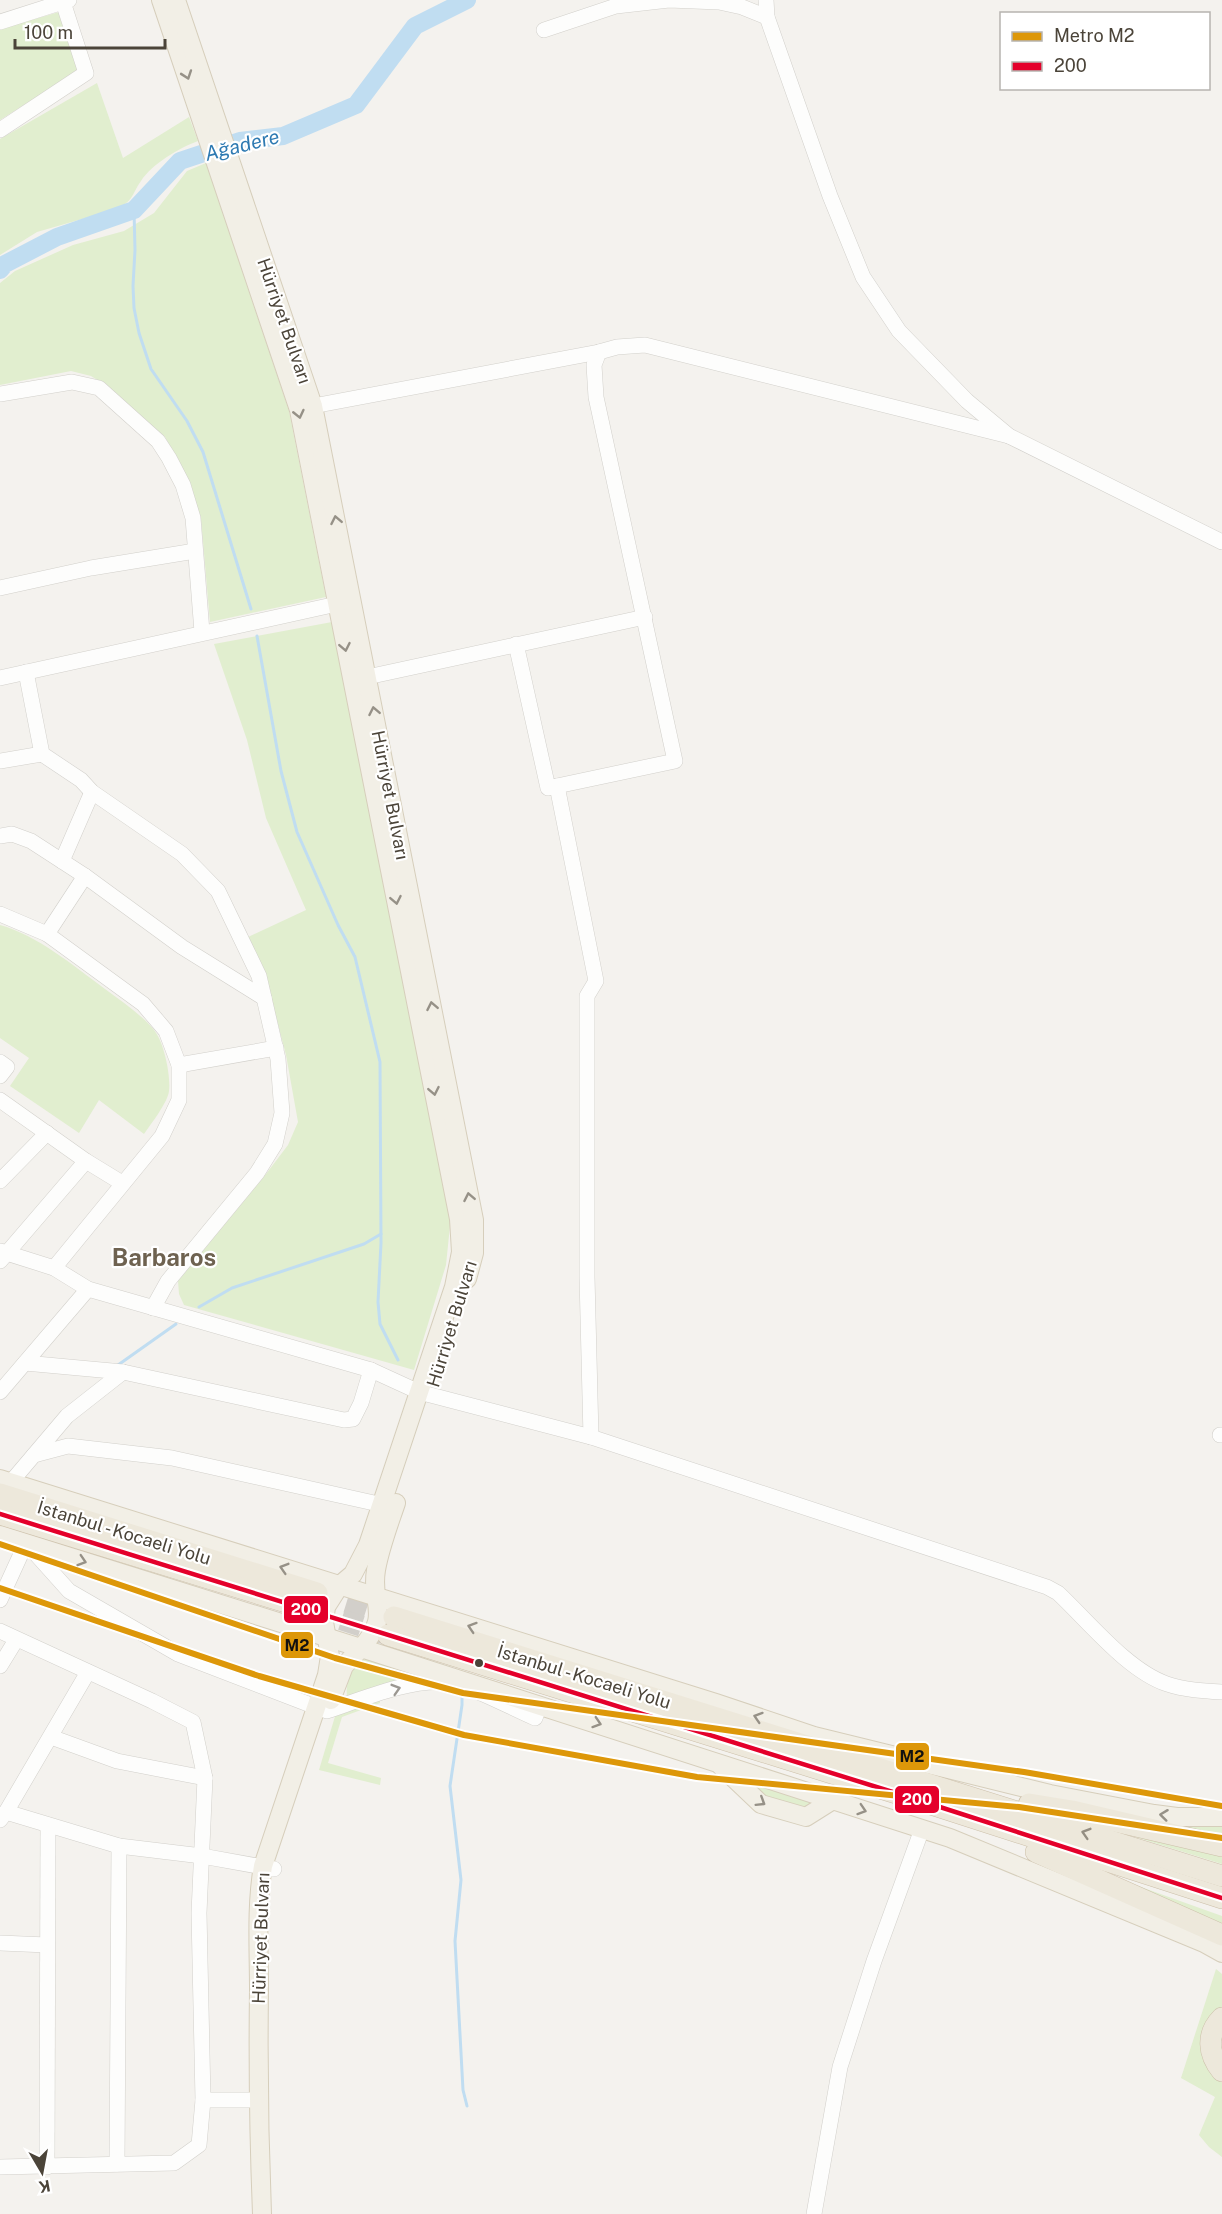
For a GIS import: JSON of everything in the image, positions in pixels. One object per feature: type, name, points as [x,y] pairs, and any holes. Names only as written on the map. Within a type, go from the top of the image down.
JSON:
[{"type":"highway","name":"İstanbul - Kocaeli Yolu","points":[[0,1514],[314,1601],[4,1485]]},
{"type":"highway","name":"İstanbul - Kocaeli Yolu","points":[[912,1798],[391,1626],[944,1788],[1222,1876]]},
{"type":"highway","points":[[944,1788],[1072,1811],[1222,1846]]},
{"type":"highway","points":[[912,1798],[1222,1898]]},
{"type":"highway","points":[[912,1798],[1069,1865],[1222,1935]]},
{"type":"highway","points":[[1222,2018],[1213,2029],[1210,2048],[1222,2071]]},
{"type":"main road","name":"Hürriyet Bulvarı","points":[[161,0],[214,134]]},
{"type":"main road","name":"Hürriyet Bulvarı","points":[[176,0],[214,134],[299,410],[337,604],[359,679]]},
{"type":"main road","name":"Hürriyet Bulvarı","points":[[221,157],[313,406],[359,679],[459,1219],[461,1252],[454,1287],[380,1552],[375,1582],[379,1617],[377,1626],[344,1666],[321,1709]]},
{"type":"main road","name":"Hürriyet Bulvarı","points":[[262,2214],[258,2100],[259,1908],[269,1867],[321,1709],[329,1664],[328,1637],[324,1622],[326,1607],[340,1586],[352,1574],[362,1557],[424,1393]]},
{"type":"main road","points":[[4,1485],[378,1597],[814,1736],[1050,1794],[1176,1817],[1222,1817]]},
{"type":"main road","points":[[0,1535],[328,1637],[537,1712],[718,1763],[925,1830],[1204,1943],[1222,1953]]},
{"type":"main road","points":[[814,1736],[907,1777]]},
{"type":"main road","points":[[718,1763],[756,1801],[768,1807],[806,1817],[833,1800]]},
{"type":"main road","points":[[944,1788],[1050,1794]]},
{"type":"main road","points":[[925,1830],[932,1823],[943,1825],[1222,1945]]},
{"type":"main road","name":"Hürriyet Bulvarı","points":[[269,1867],[271,1887],[270,2138],[274,2214]]},
{"type":"street","points":[[544,30],[616,6],[660,0],[719,2],[742,7],[767,17]]},
{"type":"street","points":[[766,0],[767,17],[830,196],[863,277],[899,332],[967,401],[1009,436]]},
{"type":"street","points":[[0,22],[66,1],[86,73],[0,130]]},
{"type":"street","points":[[313,406],[617,347],[645,345],[1009,436],[1222,542]]},
{"type":"street","points":[[516,644],[548,788],[675,762],[596,397],[594,365],[599,352]]},
{"type":"street","points":[[0,394],[17,389],[72,382],[99,388],[158,441],[170,458],[183,485],[194,518],[202,632]]},
{"type":"street","points":[[0,588],[91,568],[195,551]]},
{"type":"street","points":[[0,678],[337,604]]},
{"type":"street","points":[[359,679],[645,617]]},
{"type":"street","points":[[26,672],[42,754]]},
{"type":"street","points":[[0,761],[42,754],[81,780],[92,792],[182,854],[218,891],[259,976],[278,1059],[282,1113],[275,1144],[257,1173],[168,1281],[153,1308]]},
{"type":"street","points":[[558,786],[596,981],[587,996],[587,1277],[591,1437]]},
{"type":"street","points":[[62,861],[92,792]]},
{"type":"street","points":[[0,836],[12,834],[31,842],[62,861],[182,947],[264,998]]},
{"type":"street","points":[[47,934],[85,876]]},
{"type":"street","points":[[0,914],[47,934],[143,1004],[166,1031],[179,1065],[179,1100],[162,1136],[54,1268]]},
{"type":"street","points":[[179,1065],[276,1048]]},
{"type":"street","points":[[0,1062],[7,1067],[0,1076]]},
{"type":"street","points":[[0,1100],[86,1161],[122,1183]]},
{"type":"street","points":[[0,1181],[46,1133]]},
{"type":"street","points":[[86,1161],[2,1255],[54,1268],[88,1289],[371,1370],[424,1393],[591,1437],[1047,1587],[1058,1593],[1136,1668],[1167,1684],[1194,1690],[1222,1692]]},
{"type":"street","points":[[0,1392],[88,1289]]},
{"type":"street","points":[[25,1363],[123,1372],[344,1420],[353,1419],[357,1412],[371,1370]]},
{"type":"street","points":[[4,1485],[34,1455],[67,1416],[123,1372]]},
{"type":"street","points":[[34,1455],[68,1446],[172,1458],[383,1504]]},
{"type":"street","points":[[0,1600],[26,1543],[69,1591],[178,1654],[321,1709],[425,1682],[443,1682],[537,1712]]},
{"type":"street","points":[[0,1631],[193,1722],[205,1778],[199,1976],[202,2100],[199,2145],[174,2163],[0,2167]]},
{"type":"street","points":[[0,1666],[16,1640]]},
{"type":"street","points":[[88,1672],[3,1816],[48,1825],[119,1846],[269,1867]]},
{"type":"street","points":[[51,1737],[117,1761],[205,1778]]},
{"type":"street","points":[[46,2167],[48,1825]]},
{"type":"street","points":[[814,2214],[840,2067],[874,1961],[925,1830]]},
{"type":"street","points":[[821,2214],[848,2070],[925,1830]]},
{"type":"street","points":[[117,2164],[119,1846]]},
{"type":"street","points":[[0,1943],[47,1945]]},
{"type":"street","points":[[202,2100],[258,2100]]},
{"type":"green space","points":[[59,12],[78,71],[0,120],[0,29]]},
{"type":"green space","points":[[97,83],[123,158],[189,117],[198,141],[175,152],[152,169],[123,206],[37,232],[0,255],[0,139]]},
{"type":"green space","points":[[206,163],[289,411],[326,597],[210,622],[201,519],[188,479],[165,437],[107,386],[91,376],[71,371],[0,385],[0,283],[15,271],[73,245],[124,231],[154,213],[187,171]]},
{"type":"green space","points":[[332,622],[451,1216],[446,1265],[414,1370],[184,1305],[179,1294],[178,1281],[288,1145],[298,1122],[286,1055],[264,971],[246,938],[306,910],[266,818],[247,740],[214,644]]},
{"type":"green space","points":[[0,925],[28,936],[55,952],[131,1008],[158,1035],[166,1059],[169,1091],[162,1107],[144,1134],[99,1100],[79,1133],[10,1086],[29,1058],[0,1038]]},
{"type":"green space","points":[[371,1658],[419,1677],[350,1697],[347,1695],[347,1687],[353,1670],[361,1661]]},
{"type":"green space","points":[[380,1698],[380,1703],[342,1717],[328,1763],[381,1778],[380,1785],[319,1770],[336,1713]]},
{"type":"green space","points":[[718,1763],[833,1800],[806,1817],[768,1807]]},
{"type":"green space","points":[[1154,1817],[1222,1821],[1222,1838],[1194,1831]]},
{"type":"green space","points":[[1081,1820],[1222,1853],[1222,1864]]},
{"type":"green space","points":[[1085,1867],[1222,1916],[1222,1929]]},
{"type":"green space","points":[[1216,1969],[1222,1974],[1222,2012],[1213,2021],[1222,2077],[1222,2157],[1199,2135],[1215,2097],[1181,2078]]},
{"type":"waterway","name":"Ağadere","points":[[0,270],[5,264],[57,237],[134,210],[180,161],[240,141],[283,136],[356,105],[415,26],[467,0]]},
{"type":"waterway","points":[[134,210],[133,286],[139,333],[151,369],[187,421],[203,452],[251,609]]},
{"type":"waterway","points":[[257,636],[281,771],[297,832],[338,925],[355,957],[380,1062],[381,1243],[378,1302],[380,1324],[398,1360]]},
{"type":"waterway","points":[[199,1307],[232,1288],[364,1244],[381,1234]]},
{"type":"waterway","points":[[118,1365],[176,1324]]},
{"type":"waterway","points":[[462,1690],[462,1705],[450,1786],[461,1880],[455,1941],[463,2090],[467,2106]]},
{"type":"tunnel","points":[[317,1593],[394,1617]]},
{"type":"tunnel","points":[[312,1610],[388,1635]]},
{"type":"metro line","name":"M2","points":[[0,1544],[335,1658],[463,1693],[1024,1772],[1222,1806]]},
{"type":"metro line","name":"M2","points":[[0,1588],[259,1676],[464,1735],[697,1777],[1019,1807],[1222,1838]]},
{"type":"transit line","name":"200","points":[[0,1514],[912,1798],[1222,1898]]},
{"type":"district","name":"Barbaros","points":[[164,1258]]}]
